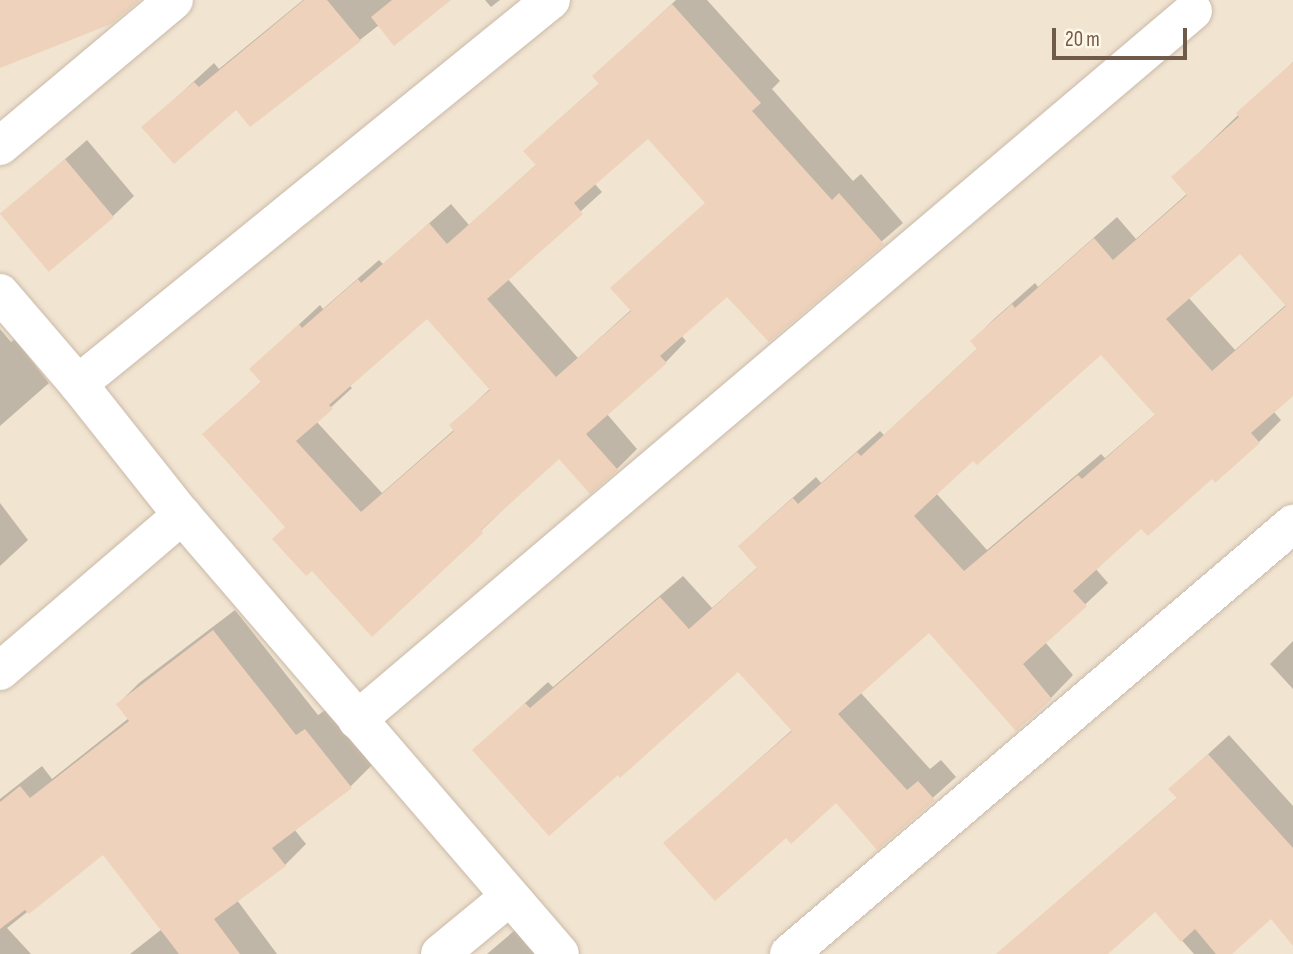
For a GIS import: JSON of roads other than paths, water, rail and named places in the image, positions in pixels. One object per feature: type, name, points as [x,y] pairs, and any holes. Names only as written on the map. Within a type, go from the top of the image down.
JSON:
[{"type":"street","points":[[0,146],[174,0]]},
{"type":"street","points":[[78,384],[551,0]]},
{"type":"street","points":[[357,720],[1193,11]]},
{"type":"street","points":[[0,293],[78,384],[182,515],[560,954]]},
{"type":"street","points":[[0,671],[182,515]]},
{"type":"street","points":[[789,954],[1293,524]]},
{"type":"street","points":[[440,954],[509,897]]}]
